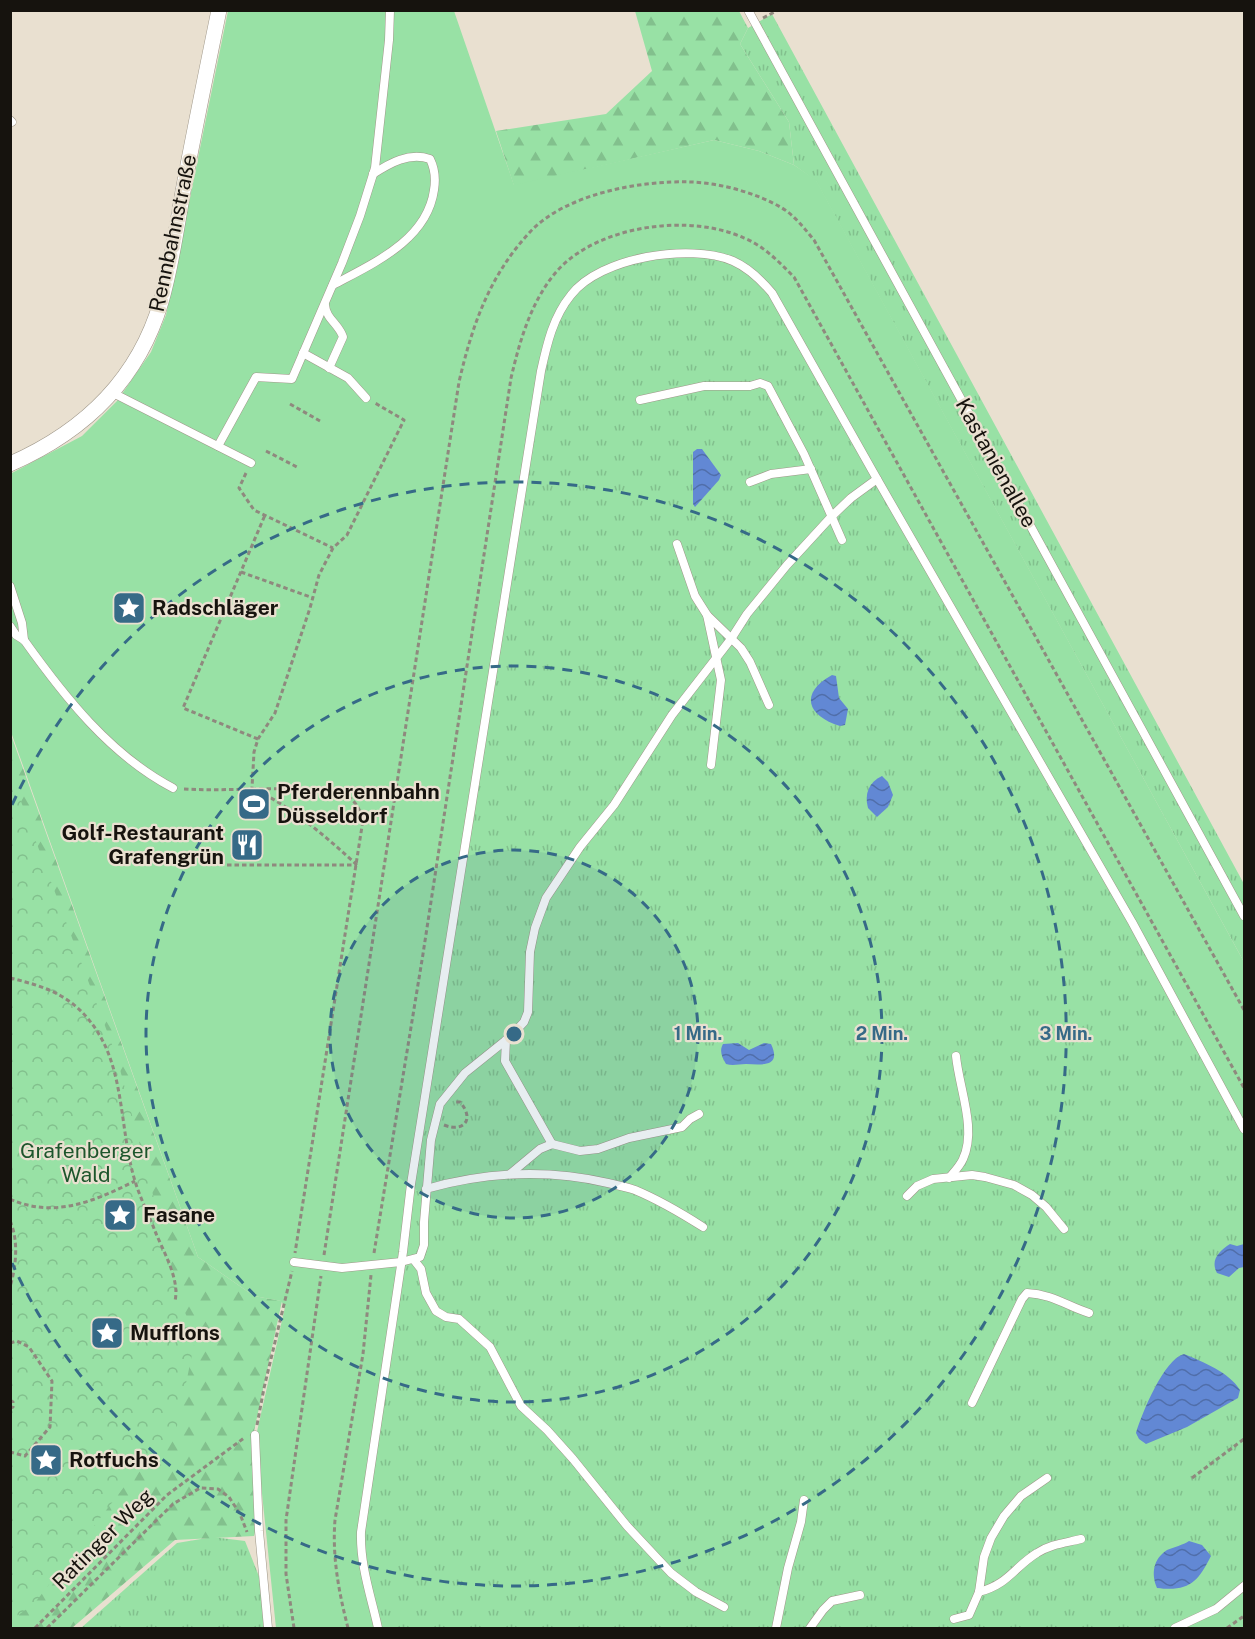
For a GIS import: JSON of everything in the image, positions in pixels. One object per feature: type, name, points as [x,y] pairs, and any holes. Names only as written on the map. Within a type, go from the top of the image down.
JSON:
[{"type":"street","name":"Rennbahnstraße","points":[[10,464],[80,425],[127,374],[149,336],[161,302],[219,10]]},
{"type":"lane","points":[[218,446],[256,377],[292,379],[333,285],[360,216],[373,174],[390,40],[390,10]]},
{"type":"lane","name":"Kastanienallee","points":[[748,10],[1245,916]]},
{"type":"lane","points":[[333,285],[375,262],[417,231],[433,198],[434,167],[429,159],[422,156],[407,157],[390,163],[373,174]]},
{"type":"lane","points":[[378,1629],[364,1572],[361,1532],[411,1184],[547,341],[558,315],[572,294],[589,279],[635,260],[660,255],[698,254],[733,261],[761,280],[771,292],[1126,912],[1245,1129]]},
{"type":"lane","points":[[325,304],[325,312],[340,328],[343,337],[329,368]]},
{"type":"lane","points":[[303,353],[348,378],[366,398]]},
{"type":"lane","points":[[640,400],[704,386],[750,386],[760,383],[768,386],[811,469],[842,540]]},
{"type":"lane","points":[[111,393],[251,463]]},
{"type":"lane","points":[[750,482],[771,474],[811,469]]},
{"type":"lane","points":[[294,1262],[342,1268],[401,1262],[420,1257],[424,1245],[431,1140],[441,1100],[465,1073],[506,1040],[524,1022],[528,1012],[530,952],[535,928],[546,898],[580,847],[614,805],[672,715],[731,639],[747,614],[787,565],[831,518],[851,498],[877,479]]},
{"type":"lane","points":[[677,544],[695,596],[707,615],[741,648],[750,662],[769,705]]},
{"type":"lane","points":[[10,586],[22,623],[24,640]]},
{"type":"lane","points":[[707,615],[721,680],[711,765]]},
{"type":"lane","points":[[10,626],[16,635],[24,640],[57,686],[110,743],[138,767],[173,788]]},
{"type":"lane","points":[[506,1040],[505,1061],[552,1144]]},
{"type":"lane","points":[[949,1178],[963,1160],[968,1141],[968,1118],[958,1078],[956,1056]]},
{"type":"lane","points":[[510,1174],[540,1149],[552,1144],[580,1151],[598,1149],[629,1138],[682,1127],[699,1114]]},
{"type":"lane","points":[[426,1189],[458,1180],[510,1174],[586,1178],[633,1189],[673,1208],[703,1227]]},
{"type":"lane","points":[[907,1196],[917,1186],[933,1179],[972,1175],[1014,1185],[1032,1195],[1064,1229]]},
{"type":"lane","points":[[414,1260],[421,1269],[426,1293],[436,1311],[446,1317],[459,1319],[490,1347],[521,1406],[573,1458],[656,1559],[696,1592],[724,1607]]},
{"type":"lane","points":[[972,1402],[1022,1299],[1028,1293],[1042,1293],[1056,1297],[1067,1306],[1089,1313]]},
{"type":"lane","points":[[255,1435],[259,1531],[268,1629]]},
{"type":"lane","points":[[954,1619],[969,1615],[979,1592],[984,1557],[991,1538],[1004,1516],[1021,1496],[1047,1478]]},
{"type":"lane","points":[[776,1629],[804,1500]]},
{"type":"lane","points":[[979,1592],[994,1588],[1004,1582],[1035,1554],[1051,1544],[1081,1539]]},
{"type":"lane","points":[[1175,1629],[1216,1609],[1245,1586]]},
{"type":"lane","points":[[810,1629],[832,1601],[860,1595]]},
{"type":"path","points":[[294,1629],[286,1574],[286,1521],[322,1266],[459,382],[468,346],[491,285],[531,230],[549,217],[615,189],[670,182],[692,182],[740,191],[780,207],[795,217],[814,240],[1245,1010]]},
{"type":"path","points":[[778,261],[794,277],[805,294],[956,571],[1245,1088]]},
{"type":"path","points":[[252,788],[253,761],[258,739],[275,713],[319,576],[333,548],[347,535],[404,420],[366,398]]},
{"type":"path","points":[[290,404],[320,421]]},
{"type":"path","points":[[266,451],[297,467]]},
{"type":"path","points":[[251,463],[239,488],[254,510],[333,548]]},
{"type":"path","points":[[258,739],[183,708],[265,515]]},
{"type":"path","points":[[241,572],[313,598]]},
{"type":"path","points":[[173,788],[335,791],[348,796],[355,803],[363,820],[294,1262],[255,1435]]},
{"type":"path","points":[[252,788],[299,815],[357,865]]},
{"type":"path","points":[[227,865],[357,865]]},
{"type":"path","points":[[10,978],[44,986],[65,998],[84,1013],[108,1052],[119,1094],[135,1181],[171,1271],[176,1289],[175,1301]]},
{"type":"path","points":[[10,1199],[31,1206],[65,1208],[102,1197],[135,1181]]},
{"type":"path","points":[[10,1221],[14,1228],[16,1266],[10,1287]]},
{"type":"path","points":[[10,1343],[17,1341],[28,1347],[52,1381],[50,1427],[25,1456],[10,1452]]},
{"type":"path","points":[[10,1400],[13,1402],[13,1407],[10,1408]]},
{"type":"path","name":"Ratinger Weg","points":[[35,1629],[167,1495],[231,1446],[255,1435]]},
{"type":"path","points":[[1192,1478],[1245,1439]]},
{"type":"path","points":[[47,1629],[173,1504],[200,1488],[219,1489],[229,1497],[240,1514],[247,1533]]},
{"type":"path","points":[[1227,1629],[1245,1617]]},
{"type":"green space","name":"Pferderennbahn Düsseldorf","points":[[228,11],[454,11],[514,185],[714,140],[759,151],[794,165],[816,180],[1244,962],[1244,1129],[1132,922],[772,293],[733,261],[681,254],[611,268],[572,294],[547,341],[459,877],[361,1532],[378,1628],[276,1628],[256,1436],[285,1307],[281,1301],[254,1296],[198,1257],[11,732],[10,474],[82,436],[117,401],[151,352],[166,315]]},
{"type":"green space","points":[[635,11],[739,11],[748,28],[740,44],[789,122],[794,165],[759,151],[714,140],[514,186],[496,131],[606,114],[652,71]]},
{"type":"green space","points":[[772,14],[1244,884],[1244,962],[816,181],[794,165],[789,122],[740,44],[748,28]]},
{"type":"green space","points":[[681,254],[733,261],[761,280],[1132,922],[1244,1129],[1244,1586],[1233,1597],[1175,1628],[378,1628],[361,1551],[401,1262],[547,341],[572,294],[611,268]]},
{"type":"green space","name":"Grafenberger Wald","points":[[10,732],[198,1257],[254,1296],[282,1301],[253,1436],[256,1528],[254,1536],[175,1540],[72,1628],[11,1628]]},
{"type":"green space","name":"Grafenberger Wald","points":[[10,772],[117,1058],[182,1305],[193,1332],[194,1345],[175,1436],[124,1487],[34,1604],[11,1620]]},
{"type":"green space","points":[[213,1537],[245,1541],[260,1579],[264,1628],[81,1628],[177,1543]]},
{"type":"green space","points":[[1244,1586],[1244,1628],[1175,1628],[1192,1622]]},
{"type":"water","points":[[702,449],[721,475],[695,507],[693,504],[693,452]]},
{"type":"water","points":[[832,675],[836,676],[839,698],[848,709],[845,725],[840,726],[829,722],[814,710],[811,704],[811,696],[815,689]]},
{"type":"water","points":[[882,776],[888,782],[893,795],[888,807],[877,817],[868,808],[867,798],[871,785]]},
{"type":"water","points":[[738,1043],[749,1050],[764,1043],[771,1044],[774,1057],[772,1061],[764,1064],[726,1064],[721,1049],[723,1044]]},
{"type":"water","points":[[1230,1244],[1237,1246],[1244,1244],[1244,1267],[1239,1268],[1229,1277],[1217,1273],[1215,1260],[1219,1253]]},
{"type":"water","points":[[1184,1354],[1215,1368],[1229,1378],[1240,1390],[1238,1398],[1187,1427],[1146,1444],[1139,1439],[1136,1433],[1143,1413],[1162,1376],[1176,1358]]},
{"type":"water","points":[[1189,1541],[1202,1545],[1211,1556],[1202,1573],[1185,1586],[1157,1588],[1154,1577],[1156,1562],[1167,1550]]},
{"type":"place","name":"Radschläger","points":[[129,608]]},
{"type":"place","name":"Pferderennbahn Düsseldorf","points":[[254,804]]},
{"type":"place","name":"Golf-Restaurant Grafengrün","points":[[247,845]]},
{"type":"place","name":"Fasane","points":[[120,1215]]},
{"type":"place","name":"Mufflons","points":[[107,1333]]},
{"type":"place","name":"Rotfuchs","points":[[46,1460]]}]
